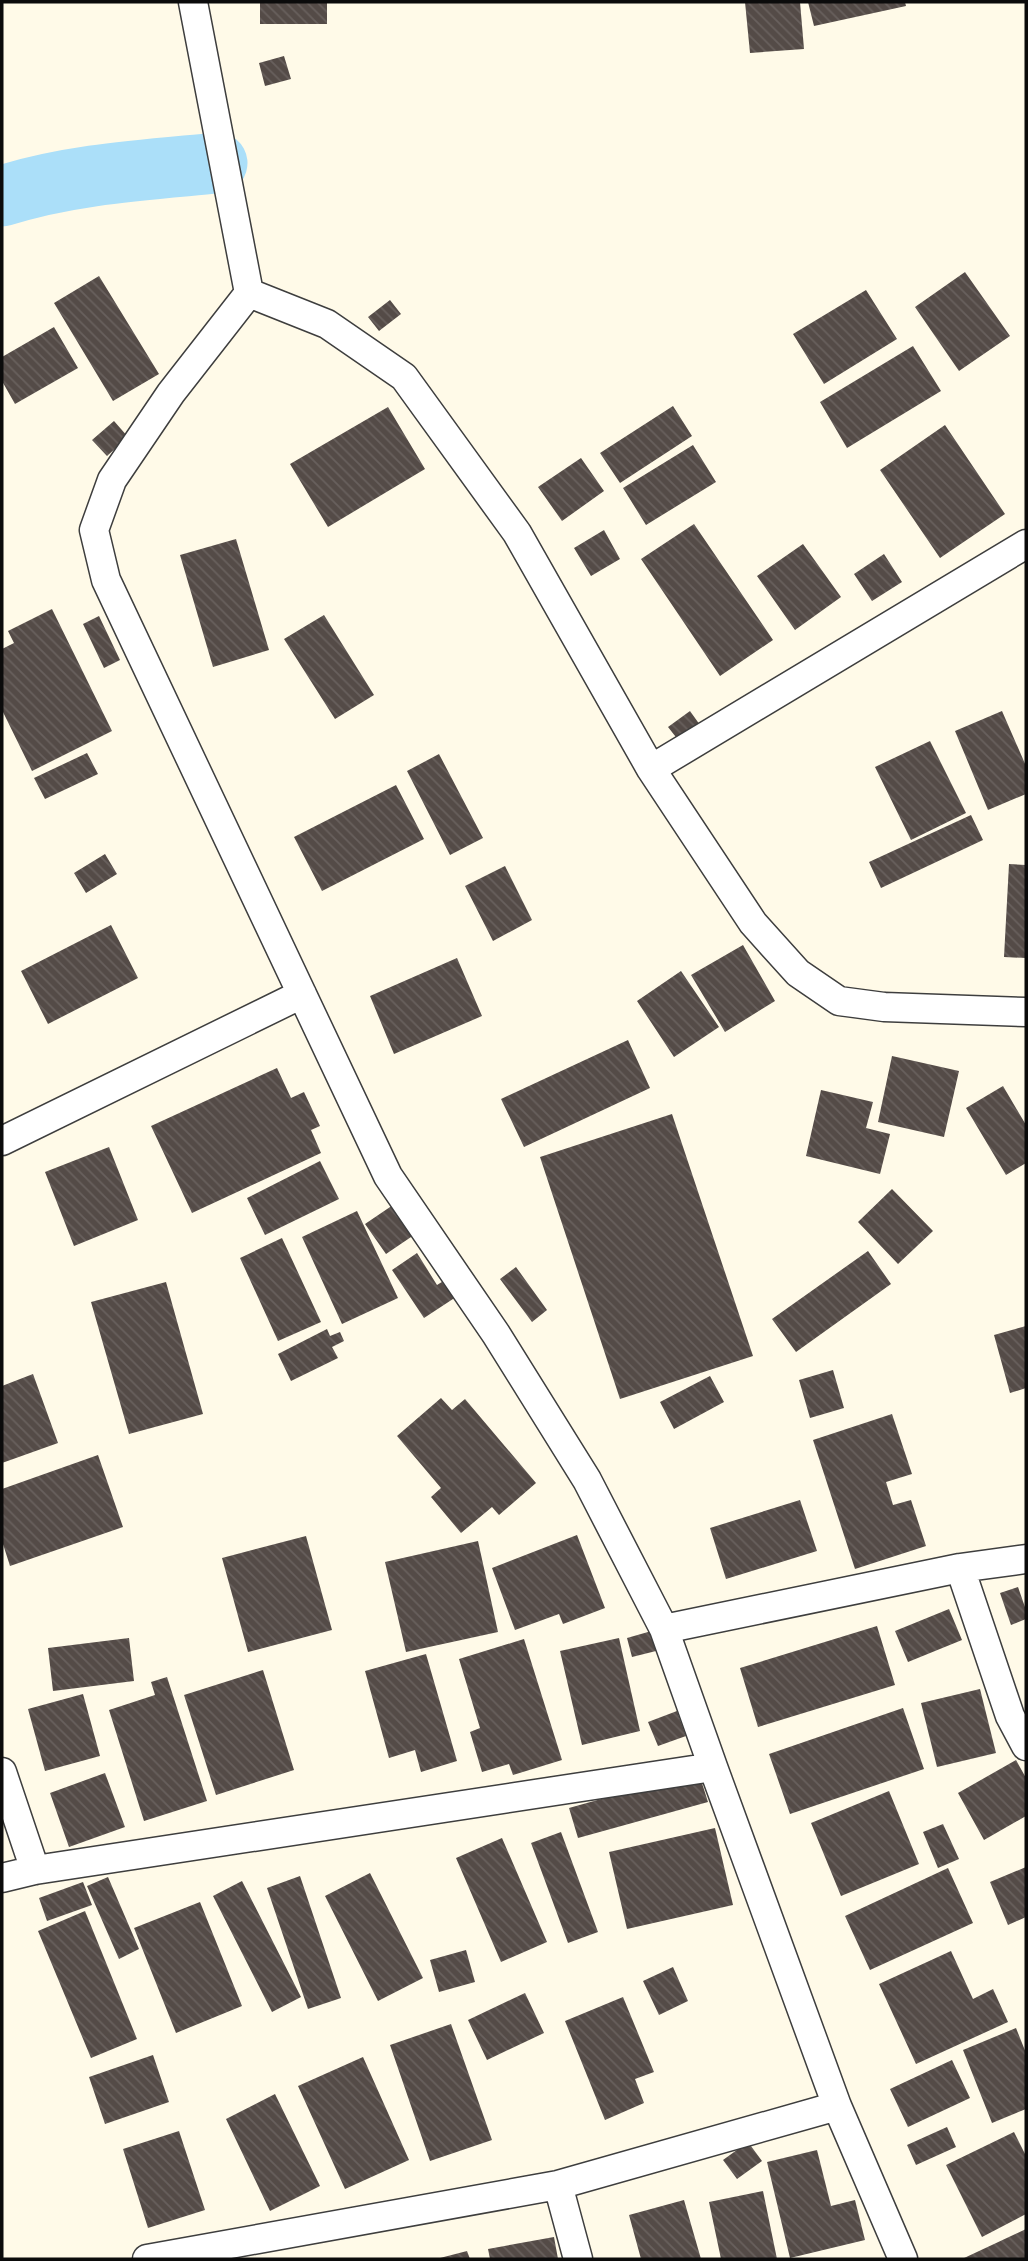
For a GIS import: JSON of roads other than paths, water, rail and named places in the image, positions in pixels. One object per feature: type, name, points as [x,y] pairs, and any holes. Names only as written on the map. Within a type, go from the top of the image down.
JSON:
[{"type":"street","points":[[193,2],[249,293],[171,393],[112,480],[94,530],[106,580],[388,1176],[496,1334],[587,1480],[664,1629],[838,2106],[903,2259]]},
{"type":"street","points":[[249,293],[327,324],[404,377],[517,533],[651,769],[754,923],[798,973],[839,1001],[884,1007],[1026,1012]]},
{"type":"street","points":[[651,769],[1026,544]]},
{"type":"street","points":[[2,1141],[302,994]]},
{"type":"street","points":[[664,1629],[960,1568],[1026,1559]]},
{"type":"street","points":[[960,1568],[1010,1717],[1026,1746]]},
{"type":"street","points":[[2,1878],[35,1870],[713,1767]]},
{"type":"street","points":[[2,1772],[35,1870]]},
{"type":"street","points":[[148,2259],[248,2250],[558,2185],[838,2106]]},
{"type":"street","points":[[558,2185],[578,2259]]},
{"type":"waterway","points":[[2,196],[81,178],[217,163]]}]
